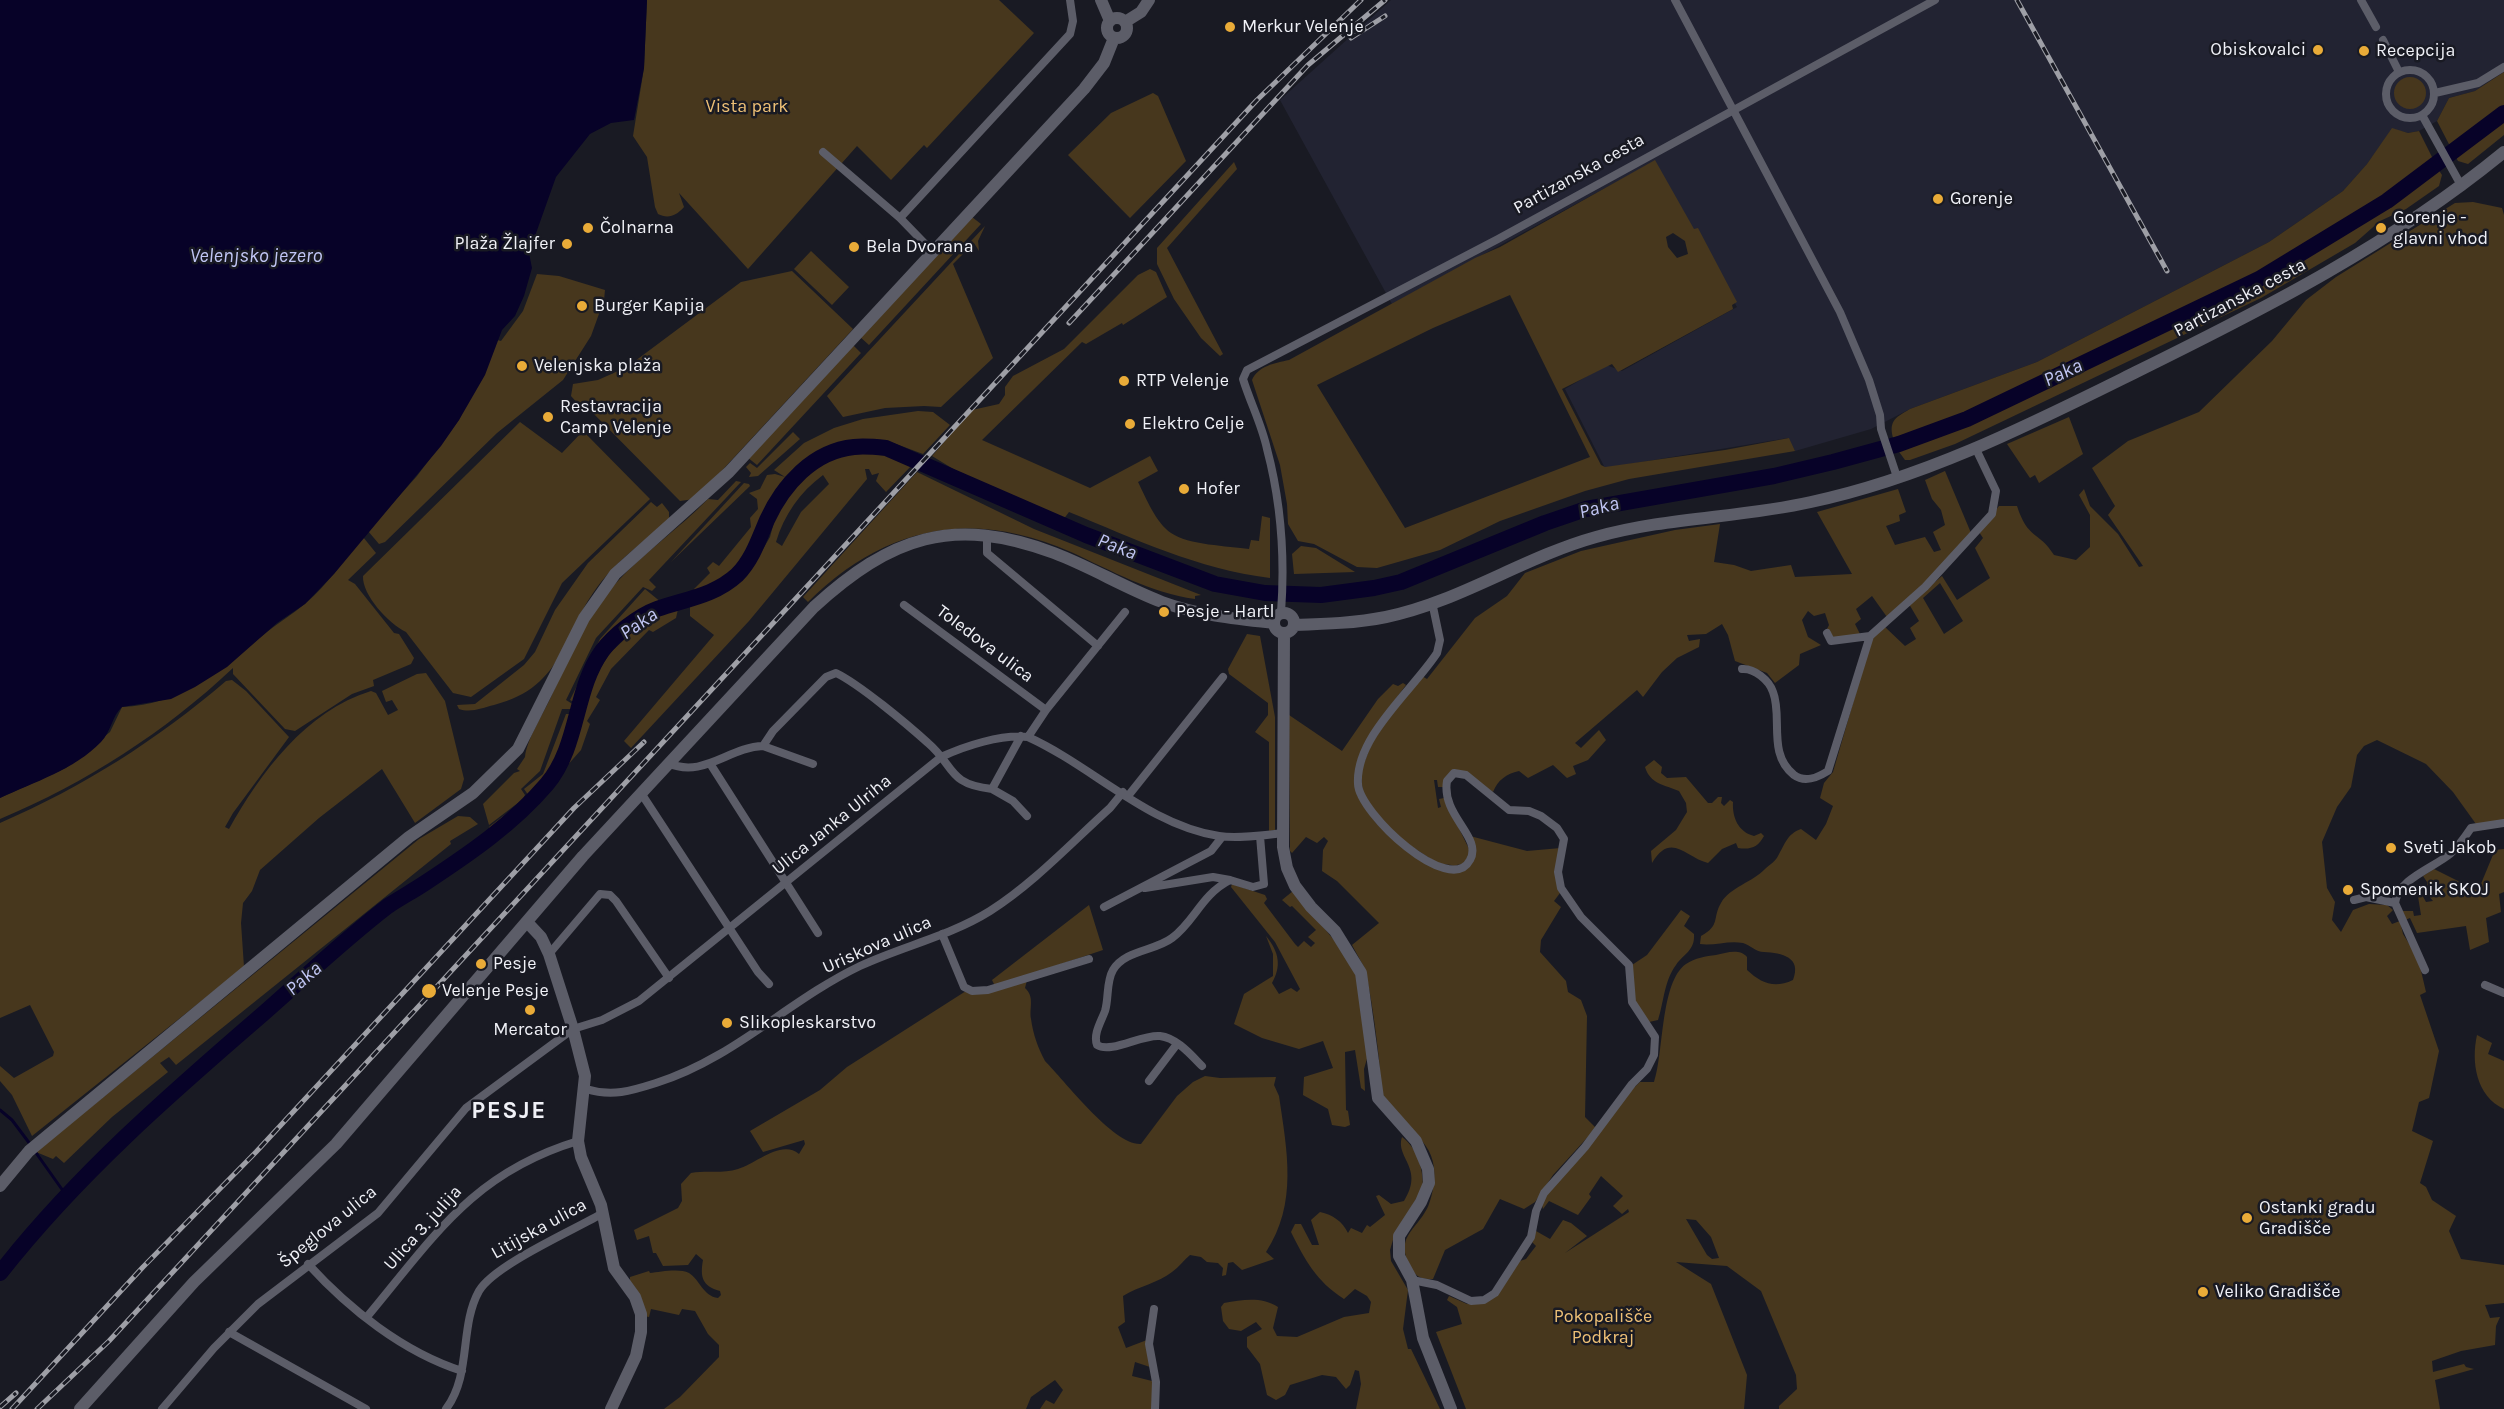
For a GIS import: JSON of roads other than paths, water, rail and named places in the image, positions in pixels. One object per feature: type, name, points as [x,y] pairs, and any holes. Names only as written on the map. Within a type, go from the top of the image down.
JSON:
[{"type":"street","points":[[900,219],[1070,34],[1073,21],[1070,0]]},
{"type":"street","points":[[1101,0],[1110,21],[1107,30],[1114,38]]},
{"type":"street","points":[[1125,22],[1141,12],[1149,0]]},
{"type":"street","points":[[1675,0],[1840,312],[1869,380],[1880,415],[1881,431],[1897,477]]},
{"type":"street","name":"Partizanska cesta","points":[[1279,613],[1282,576],[1276,492],[1267,446],[1243,379],[1247,370],[1498,239],[1935,0]]},
{"type":"street","points":[[2361,0],[2376,27]]},
{"type":"street","points":[[1110,21],[1116,18],[1125,22]]},
{"type":"street","points":[[0,1186],[29,1150],[409,837],[473,793],[518,749],[584,618],[615,574],[729,472],[1084,89],[1104,63],[1114,38],[1125,34],[1125,22]]},
{"type":"street","points":[[2383,40],[2399,72]]},
{"type":"street","points":[[2435,93],[2478,83],[2504,67]]},
{"type":"street","points":[[2410,69],[2422,72],[2431,81],[2435,93],[2431,106],[2422,115],[2406,118],[2390,106],[2387,88],[2399,72],[2410,69]]},
{"type":"street","points":[[2422,115],[2462,187]]},
{"type":"street","points":[[823,152],[900,219],[932,251]]},
{"type":"street","name":"Partizanska cesta","points":[[1289,629],[1387,617],[1432,602],[1565,546],[1654,524],[1810,503],[1897,477],[1975,447],[2099,390],[2252,314],[2380,243],[2462,187],[2504,152]]},
{"type":"street","points":[[1742,669],[1755,672],[1773,692],[1776,733],[1787,770],[1798,777],[1818,778],[1828,771],[1870,636],[1925,587],[1992,514],[1996,492],[1975,447]]},
{"type":"street","points":[[80,1409],[194,1282],[336,1144],[641,793],[814,607],[848,576],[877,558],[912,542],[951,535],[987,535],[1007,537],[1055,554],[1166,603],[1233,618],[1279,613],[1291,616],[1283,846],[1287,868],[1295,886],[1311,907],[1335,931],[1361,973],[1378,1098],[1416,1141],[1428,1169],[1429,1183],[1421,1202],[1399,1236],[1399,1256],[1412,1280],[1423,1338],[1451,1409]]},
{"type":"street","points":[[987,535],[987,553],[1098,646]]},
{"type":"street","points":[[1412,1280],[1437,1285],[1471,1301],[1484,1300],[1495,1293],[1531,1237],[1536,1211],[1544,1193],[1585,1147],[1632,1084],[1647,1069],[1656,1045],[1655,1037],[1632,1002],[1629,965],[1586,923],[1561,888],[1558,872],[1564,839],[1557,828],[1529,812],[1509,810],[1466,775],[1454,773],[1448,781],[1448,805],[1468,836],[1473,852],[1468,864],[1461,868],[1447,870],[1403,844],[1376,819],[1362,800],[1358,791],[1358,773],[1367,749],[1383,721],[1437,653],[1440,640],[1432,602]]},
{"type":"street","name":"Toledova ulica","points":[[904,605],[1046,710]]},
{"type":"street","points":[[992,789],[1024,736],[1125,612]]},
{"type":"street","points":[[1279,613],[1278,631],[1289,629]]},
{"type":"street","points":[[1827,633],[1831,641],[1870,636]]},
{"type":"street","points":[[763,746],[773,731],[826,677],[836,673],[926,741],[957,778],[974,786],[992,789],[1012,801],[1027,816]]},
{"type":"street","name":"Uriskova ulica","points":[[586,1089],[602,1094],[628,1092],[694,1070],[747,1039],[825,985],[861,966],[942,934],[988,912],[1015,894],[1125,794],[1223,677]]},
{"type":"street","points":[[1024,736],[1174,822],[1222,837],[1260,836],[1284,832]]},
{"type":"street","name":"Ulica Janka Ulriha","points":[[573,1029],[621,1012],[669,978],[941,757],[954,751],[1024,736]]},
{"type":"street","points":[[668,763],[688,768],[711,765],[747,748],[763,746],[813,764]]},
{"type":"street","points":[[711,765],[818,933]]},
{"type":"street","points":[[641,793],[758,972],[769,984]]},
{"type":"street","points":[[2425,970],[2395,903],[2396,896],[2403,886],[2451,853],[2471,828],[2504,823]]},
{"type":"street","points":[[1142,888],[1177,885],[1213,877],[1253,887],[1264,884],[1260,836]]},
{"type":"street","points":[[1104,907],[1211,851],[1222,837]]},
{"type":"street","points":[[1202,1066],[1177,1044],[1161,1036],[1108,1047],[1096,1045],[1095,1038],[1106,1008],[1109,981],[1113,970],[1124,959],[1172,939],[1212,892],[1230,880]]},
{"type":"street","points":[[549,954],[600,894],[605,894],[616,901],[669,978]]},
{"type":"street","points":[[2354,900],[2366,897],[2395,903]]},
{"type":"street","points":[[527,922],[541,937],[549,954],[573,1029],[586,1089],[578,1141],[583,1166],[603,1213],[614,1268],[638,1304],[642,1323],[636,1356],[611,1409]]},
{"type":"street","points":[[942,934],[964,987],[972,992],[988,990],[1089,959]]},
{"type":"street","points":[[2485,985],[2504,993]]},
{"type":"street","name":"Špeglova ulica","points":[[162,1409],[229,1332],[258,1304],[378,1213],[466,1108],[573,1029]]},
{"type":"street","points":[[1149,1081],[1177,1044]]},
{"type":"street","name":"Ulica 3. julija","points":[[366,1318],[453,1215],[484,1187],[529,1159],[578,1141]]},
{"type":"street","name":"Litijska ulica","points":[[446,1409],[455,1397],[462,1371],[476,1297],[491,1275],[603,1213]]},
{"type":"street","points":[[308,1264],[366,1318],[410,1347],[462,1371]]},
{"type":"street","points":[[1154,1309],[1149,1344],[1156,1382],[1155,1409]]},
{"type":"street","points":[[229,1332],[366,1409]]},
{"type":"water","name":"Velenjsko jezero","points":[[0,0],[647,0],[644,68],[634,120],[611,123],[590,134],[556,177],[529,253],[532,268],[524,296],[515,316],[502,330],[485,375],[441,446],[334,574],[305,604],[277,623],[227,667],[171,699],[122,707],[107,734],[90,752],[66,768],[0,798]]},
{"type":"waterway","name":"Paka","points":[[0,1273],[61,1202],[93,1169],[194,1074],[388,906],[474,849],[534,799],[547,784],[565,753],[586,683],[593,666],[607,645],[642,616],[719,588],[737,575],[751,556],[782,494],[801,472],[825,455],[854,447],[886,448],[1086,535],[1215,584],[1265,593],[1321,595],[1374,588],[1401,582],[1545,523],[1586,509],[1774,476],[1899,444],[1967,419],[2259,279],[2387,201],[2504,113]]},
{"type":"waterway","points":[[0,1110],[12,1120],[30,1144]]},
{"type":"waterway","points":[[34,1150],[66,1195]]},
{"type":"railway","points":[[37,1409],[109,1341],[1257,100],[1361,0]]},
{"type":"railway","points":[[1069,323],[1308,65],[1385,0]]},
{"type":"railway","points":[[2017,0],[2167,271]]},
{"type":"railway","points":[[1351,38],[1385,16]]},
{"type":"railway","points":[[12,1409],[143,1267],[256,1152],[574,808],[644,742]]},
{"type":"railway","points":[[0,1407],[16,1393]]},
{"type":"place","name":"Merkur Velenje","points":[[1230,27]]},
{"type":"place","name":"Obiskovalci","points":[[2318,50]]},
{"type":"place","name":"Recepcija","points":[[2364,51]]},
{"type":"place","name":"Gorenje","points":[[1938,199]]},
{"type":"place","name":"Čolnarna","points":[[588,228]]},
{"type":"place","name":"Gorenje - glavni vhod","points":[[2381,228]]},
{"type":"place","name":"Plaža Žlajfer","points":[[567,244]]},
{"type":"place","name":"Bela Dvorana","points":[[854,247]]},
{"type":"place","name":"Burger Kapija","points":[[582,306]]},
{"type":"place","name":"Velenjska plaža","points":[[522,366]]},
{"type":"place","name":"RTP Velenje","points":[[1124,381]]},
{"type":"place","name":"Restavracija Camp Velenje","points":[[548,417]]},
{"type":"place","name":"Elektro Celje","points":[[1130,424]]},
{"type":"place","name":"Hofer","points":[[1184,489]]},
{"type":"place","name":"Pesje - Hartl","points":[[1164,612]]},
{"type":"place","name":"Sveti Jakob","points":[[2391,848]]},
{"type":"place","name":"Spomenik SKOJ","points":[[2348,890]]},
{"type":"place","name":"Pesje","points":[[481,964]]},
{"type":"place","name":"Velenje Pesje","points":[[429,991]]},
{"type":"place","name":"Mercator","points":[[530,1010]]},
{"type":"place","name":"Slikopleskarstvo","points":[[727,1023]]},
{"type":"place","name":"Ostanki gradu Gradišče","points":[[2247,1218]]},
{"type":"place","name":"Veliko Gradišče","points":[[2203,1292]]},
{"type":"district","name":"PESJE","points":[[509,1111]]},
{"type":"park label","name":"Vista park","points":[[747,107]]},
{"type":"park label","name":"Pokopališče Podkraj","points":[[1603,1327]]}]
